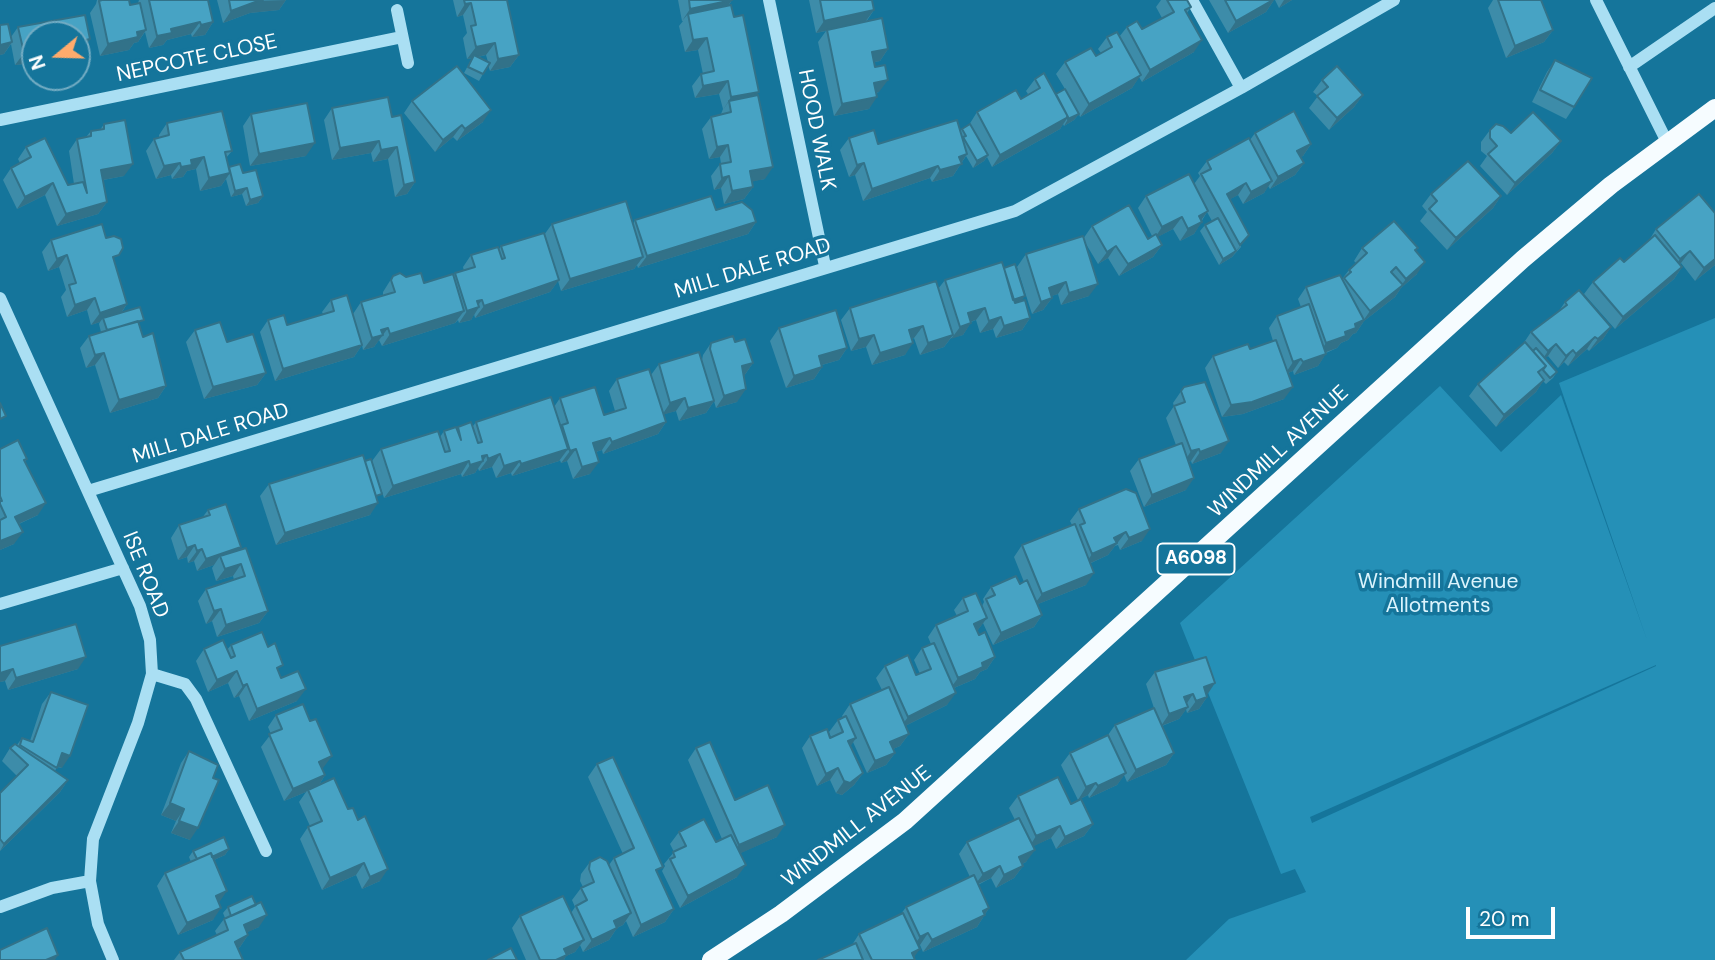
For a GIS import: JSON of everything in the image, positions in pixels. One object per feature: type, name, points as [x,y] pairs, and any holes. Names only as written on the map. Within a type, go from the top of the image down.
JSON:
[{"type":"main road","name":"WINDMILL AVENUE","points":[[711,960],[847,866],[961,774],[1524,259],[1667,142],[1715,108]]},
{"type":"street","name":"HOOD WALK","points":[[769,0],[825,267]]},
{"type":"street","points":[[1192,0],[1241,88]]},
{"type":"street","name":"MILL DALE ROAD","points":[[88,491],[1015,211],[1241,88],[1394,0]]},
{"type":"street","points":[[1596,0],[1667,142]]},
{"type":"street","points":[[1629,68],[1715,8]]},
{"type":"street","points":[[397,10],[408,63]]},
{"type":"street","name":"NEPCOTE CLOSE","points":[[0,120],[402,37]]},
{"type":"street","name":"ISE ROAD","points":[[0,298],[141,606],[150,640],[152,674],[138,723],[93,839],[90,881],[98,923],[109,959]]},
{"type":"street","points":[[0,604],[123,568]]},
{"type":"street","points":[[152,674],[185,684],[195,699],[266,851]]},
{"type":"street","points":[[0,907],[52,888],[90,881]]},
{"type":"green space","name":"Windmill Avenue Allotments","points":[[1715,318],[1715,960],[1186,960],[1229,919],[1306,892],[1295,869],[1281,874],[1180,623],[1440,386],[1501,452],[1561,395],[1647,640],[1559,383]],"holes":[[[1656,666],[1312,823],[1310,817]]]},
{"type":"building","points":[[129,0],[130,5],[140,3],[146,30],[137,32],[138,37],[108,44],[99,1]]},
{"type":"building","points":[[149,0],[208,0],[213,22],[201,25],[200,22],[171,29],[172,33],[157,36]]},
{"type":"building","points":[[229,0],[263,0],[231,11]]},
{"type":"building","points":[[464,0],[507,0],[519,55],[498,59],[495,43],[476,47],[471,26],[476,25],[471,3],[465,4]]},
{"type":"building","points":[[689,0],[732,0],[690,9]]},
{"type":"building","points":[[820,0],[872,0],[874,10],[824,21]]},
{"type":"building","points":[[1167,0],[1187,0],[1191,7],[1185,10],[1202,40],[1150,70],[1127,27],[1137,21],[1142,29],[1174,12]]},
{"type":"building","points":[[1225,0],[1273,0],[1236,21]]},
{"type":"building","points":[[1498,0],[1541,0],[1553,30],[1515,46]]},
{"type":"building","points":[[731,5],[734,17],[743,15],[759,92],[731,97],[728,81],[703,86],[701,74],[714,71],[707,38],[693,40],[688,14]]},
{"type":"building","points":[[85,15],[86,21],[52,21]]},
{"type":"building","points":[[882,18],[888,49],[872,52],[875,67],[885,65],[888,80],[874,83],[877,97],[842,104],[827,30]]},
{"type":"building","points":[[8,24],[12,42],[0,45],[0,25]]},
{"type":"building","points":[[1117,32],[1141,75],[1089,104],[1065,62],[1091,48],[1096,56],[1112,47],[1107,37]]},
{"type":"building","points":[[474,55],[490,63],[483,74],[468,67]]},
{"type":"building","points":[[1555,60],[1592,78],[1574,107],[1540,90]]},
{"type":"building","points":[[457,66],[491,110],[465,129],[462,125],[443,140],[412,101]]},
{"type":"building","points":[[1337,66],[1363,95],[1337,118],[1317,96],[1328,87],[1322,80]]},
{"type":"building","points":[[1044,73],[1068,117],[1000,155],[977,112],[1016,90],[1021,99],[1040,88],[1035,79]]},
{"type":"building","points":[[1065,89],[1079,114],[1068,119],[1056,94]]},
{"type":"building","points":[[758,95],[773,167],[750,171],[753,187],[732,191],[729,176],[722,178],[720,164],[731,162],[728,145],[717,147],[711,117],[731,112],[729,101]]},
{"type":"building","points":[[388,97],[392,117],[401,115],[415,182],[404,185],[397,147],[381,150],[379,141],[340,148],[332,108]]},
{"type":"building","points":[[307,103],[315,143],[259,154],[251,114]]},
{"type":"building","points":[[222,111],[232,151],[225,152],[230,173],[209,178],[204,157],[191,160],[192,165],[181,167],[180,163],[164,166],[154,139],[169,135],[167,123]]},
{"type":"building","points":[[1294,111],[1311,144],[1297,151],[1304,163],[1278,177],[1255,133]]},
{"type":"building","points":[[1533,112],[1561,141],[1515,183],[1488,154],[1497,146],[1490,138],[1490,130],[1496,124],[1511,133]]},
{"type":"building","points":[[125,120],[133,164],[101,170],[107,202],[66,214],[53,183],[25,197],[11,168],[31,157],[26,147],[45,138],[68,185],[83,182],[87,193],[77,139],[91,136],[91,131],[104,129],[104,124]]},
{"type":"building","points":[[957,120],[967,154],[959,157],[962,164],[940,170],[938,166],[872,189],[864,163],[857,165],[849,138],[874,130],[878,144]]},
{"type":"building","points":[[970,124],[988,155],[977,161],[963,137],[966,136],[962,129]]},
{"type":"building","points":[[1249,138],[1272,181],[1251,192],[1246,183],[1227,194],[1249,235],[1240,245],[1201,174],[1211,169],[1207,161]]},
{"type":"building","points":[[1468,161],[1501,196],[1456,238],[1429,209],[1437,201],[1431,194]]},
{"type":"building","points":[[240,164],[243,173],[256,170],[263,196],[250,200],[247,188],[235,191],[229,167]]},
{"type":"building","points":[[1189,174],[1208,211],[1199,216],[1202,222],[1188,229],[1182,217],[1162,227],[1146,196]]},
{"type":"building","points":[[1699,194],[1715,213],[1715,259],[1704,268],[1690,251],[1680,259],[1656,229]]},
{"type":"building","points":[[711,196],[716,210],[742,202],[752,210],[756,222],[647,256],[635,220]]},
{"type":"building","points":[[626,201],[643,257],[570,279],[552,224]]},
{"type":"building","points":[[1129,205],[1148,239],[1156,234],[1162,245],[1128,264],[1116,246],[1107,252],[1092,226]]},
{"type":"building","points":[[1218,218],[1236,251],[1223,259],[1205,225]]},
{"type":"building","points":[[1394,221],[1418,248],[1415,250],[1425,262],[1406,279],[1396,267],[1391,272],[1403,285],[1370,311],[1344,278],[1367,253],[1362,248]]},
{"type":"building","points":[[102,224],[106,238],[114,236],[121,239],[123,248],[119,255],[113,257],[127,304],[100,313],[95,298],[75,305],[69,285],[76,283],[67,255],[57,259],[51,240]]},
{"type":"building","points":[[544,233],[559,280],[484,306],[482,300],[477,301],[479,307],[467,311],[455,273],[475,267],[471,255],[498,247],[502,259],[505,258],[501,246]]},
{"type":"building","points":[[1655,235],[1682,267],[1623,317],[1593,282],[1620,258],[1624,262]]},
{"type":"building","points":[[1083,236],[1098,284],[1069,293],[1066,282],[1049,288],[1052,298],[1041,302],[1026,254]]},
{"type":"building","points":[[1002,262],[1015,303],[1025,300],[1030,318],[1004,326],[1001,317],[989,321],[985,308],[968,313],[971,323],[960,327],[945,280]]},
{"type":"building","points":[[1015,264],[1025,296],[1013,300],[1004,268]]},
{"type":"building","points":[[400,273],[406,277],[421,273],[424,283],[453,274],[464,311],[390,334],[388,328],[381,330],[383,335],[372,338],[361,302],[395,292],[391,280]]},
{"type":"building","points":[[1340,275],[1364,320],[1355,324],[1356,328],[1345,332],[1346,336],[1326,343],[1306,287]]},
{"type":"building","points":[[936,281],[953,335],[928,343],[923,326],[909,330],[913,343],[880,353],[874,335],[859,339],[850,308]]},
{"type":"building","points":[[1579,290],[1611,327],[1576,354],[1573,350],[1566,356],[1556,344],[1548,351],[1531,332],[1567,305],[1565,302]]},
{"type":"building","points":[[347,295],[362,345],[283,369],[268,320],[284,315],[287,325],[334,311],[331,300]]},
{"type":"building","points":[[1309,304],[1326,354],[1303,362],[1301,359],[1293,362],[1277,316]]},
{"type":"building","points":[[140,307],[144,320],[107,330],[103,318]]},
{"type":"building","points":[[836,310],[847,348],[819,356],[822,367],[794,376],[779,328]]},
{"type":"building","points":[[138,321],[143,337],[153,333],[166,386],[119,400],[104,353],[95,355],[89,336]]},
{"type":"building","points":[[220,322],[227,342],[253,334],[266,373],[213,387],[195,330]]},
{"type":"building","points":[[733,336],[735,342],[745,339],[753,363],[742,366],[746,389],[724,396],[710,349],[711,343]]},
{"type":"building","points":[[1276,340],[1293,387],[1252,402],[1231,405],[1213,356],[1248,344],[1250,349]]},
{"type":"building","points":[[1525,342],[1546,366],[1538,372],[1544,380],[1504,415],[1478,384]]},
{"type":"building","points":[[1536,348],[1557,372],[1550,378],[1543,370],[1546,366],[1533,351]]},
{"type":"building","points":[[699,352],[714,401],[688,408],[685,398],[670,403],[659,364]]},
{"type":"building","points":[[649,369],[666,422],[612,442],[610,438],[593,443],[599,462],[582,467],[576,449],[570,451],[562,425],[568,423],[560,398],[595,387],[604,415],[626,408],[617,379]]},
{"type":"building","points":[[1205,382],[1229,441],[1200,452],[1199,449],[1191,451],[1174,406],[1185,402],[1181,391],[1184,387]]},
{"type":"building","points":[[551,397],[568,449],[521,464],[520,461],[504,466],[500,454],[488,459],[487,455],[482,456],[483,461],[470,465],[469,461],[393,486],[381,449],[438,431],[445,452],[450,451],[444,431],[456,427],[461,440],[458,427],[471,422],[478,443],[482,442],[476,422]]},
{"type":"building","points":[[0,403],[6,416],[0,419]]},
{"type":"building","points":[[18,440],[27,459],[24,460],[46,503],[15,517],[23,532],[0,541],[0,520],[6,517],[0,504],[0,449]]},
{"type":"building","points":[[1182,443],[1194,478],[1152,495],[1139,459]]},
{"type":"building","points":[[363,455],[378,503],[285,533],[269,484]]},
{"type":"building","points":[[371,459],[382,494],[376,496],[365,461]]},
{"type":"building","points":[[1126,489],[1136,493],[1150,529],[1129,538],[1126,532],[1114,538],[1117,543],[1092,554],[1080,525],[1085,523],[1079,509]]},
{"type":"building","points":[[226,504],[241,547],[206,559],[202,549],[197,551],[195,545],[187,548],[179,525],[210,515],[208,510]]},
{"type":"building","points":[[1075,524],[1094,573],[1042,594],[1022,545]]},
{"type":"building","points":[[246,548],[268,611],[226,625],[221,609],[214,611],[206,589],[245,576],[241,564],[225,569],[220,556]]},
{"type":"building","points":[[1016,576],[1020,584],[1027,580],[1042,615],[1001,633],[986,599],[995,595],[991,587]]},
{"type":"building","points":[[976,593],[987,618],[974,624],[979,635],[985,632],[995,657],[982,663],[983,667],[958,678],[936,625],[968,611],[963,598]]},
{"type":"building","points":[[76,624],[86,657],[16,678],[13,669],[0,673],[0,646]]},
{"type":"building","points":[[262,632],[268,647],[275,643],[283,665],[277,668],[281,678],[298,671],[306,689],[257,709],[247,684],[243,686],[237,671],[217,680],[204,649],[223,640],[231,658],[235,656],[231,645]]},
{"type":"building","points":[[934,643],[956,693],[908,717],[885,666],[908,655],[916,675],[931,669],[922,648]]},
{"type":"building","points":[[1206,657],[1215,683],[1204,687],[1207,697],[1196,701],[1193,694],[1184,697],[1188,707],[1169,714],[1155,672]]},
{"type":"building","points":[[889,687],[909,734],[890,742],[895,753],[875,761],[850,704]]},
{"type":"building","points":[[51,692],[88,705],[70,756],[62,753],[57,768],[20,745],[22,738],[33,742]]},
{"type":"building","points":[[303,704],[310,721],[316,719],[332,756],[319,762],[325,775],[293,789],[269,734],[282,729],[276,715]]},
{"type":"building","points":[[1154,708],[1174,753],[1136,770],[1115,725]]},
{"type":"building","points":[[846,716],[856,738],[848,741],[863,773],[850,783],[844,781],[838,768],[826,774],[810,736],[827,729],[830,738],[843,732],[838,720]]},
{"type":"building","points":[[1108,735],[1126,773],[1098,786],[1096,783],[1086,787],[1070,753]]},
{"type":"building","points":[[710,742],[735,800],[768,785],[785,825],[739,845],[696,748]]},
{"type":"building","points":[[15,744],[68,780],[4,844],[0,839],[0,793],[28,765],[10,748]]},
{"type":"building","points":[[189,751],[218,765],[213,778],[219,780],[198,828],[179,821],[184,809],[170,803]]},
{"type":"building","points":[[613,757],[663,867],[656,870],[674,909],[641,925],[614,858],[634,848],[597,764]]},
{"type":"building","points":[[1058,777],[1071,804],[1081,799],[1093,824],[1065,837],[1060,826],[1036,836],[1018,796]]},
{"type":"building","points":[[334,778],[348,809],[353,808],[358,820],[365,816],[388,869],[370,877],[364,863],[330,878],[308,827],[322,821],[308,790]]},
{"type":"building","points":[[1019,818],[1035,850],[1019,857],[1023,866],[1004,875],[1000,866],[983,874],[967,842]]},
{"type":"building","points":[[704,819],[716,842],[731,835],[746,865],[688,896],[670,859],[675,857],[673,852],[686,846],[679,832]]},
{"type":"building","points":[[224,837],[229,849],[212,857],[211,853],[197,859],[193,851]]},
{"type":"building","points":[[211,853],[227,891],[216,896],[221,908],[187,923],[165,873]]},
{"type":"building","points":[[600,857],[607,861],[631,913],[614,921],[617,928],[592,940],[576,906],[587,900],[581,888],[594,882],[589,869],[590,862]]},
{"type":"building","points":[[974,875],[989,908],[983,911],[985,915],[932,940],[928,933],[920,937],[906,907]]},
{"type":"building","points":[[252,896],[256,905],[231,916],[228,907]]},
{"type":"building","points":[[563,896],[584,940],[564,949],[567,955],[556,960],[540,960],[520,916]]},
{"type":"building","points":[[261,902],[267,915],[244,925],[248,935],[235,942],[243,960],[184,960],[180,952],[228,930],[224,919]]},
{"type":"building","points":[[903,913],[920,949],[912,953],[915,960],[872,960],[859,934]]},
{"type":"building","points":[[47,928],[58,955],[46,960],[0,960],[0,950]]},
{"type":"building","points":[[856,943],[863,960],[818,960]]},
{"type":"building","points":[[511,948],[517,960],[488,960]]}]
